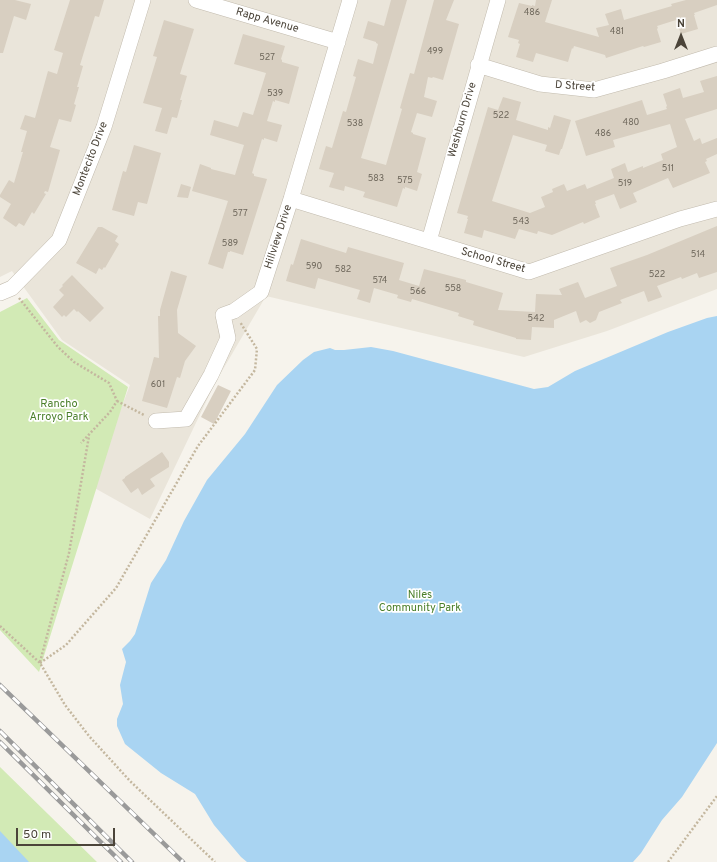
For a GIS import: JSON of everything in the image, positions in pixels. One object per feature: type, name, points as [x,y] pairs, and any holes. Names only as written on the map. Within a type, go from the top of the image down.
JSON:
[{"type":"street","name":"Montecito Drive","points":[[6,290],[59,240],[104,127],[143,0]]},
{"type":"street","name":"Rapp Avenue","points":[[196,0],[338,42]]},
{"type":"street","name":"Hillview Drive","points":[[156,421],[186,419],[211,374],[228,338],[222,315],[234,311],[261,292],[291,199],[350,0]]},
{"type":"street","name":"Washburn Drive","points":[[429,241],[478,65],[498,0]]},
{"type":"street","name":"D Street","points":[[478,65],[540,84],[594,90],[664,71],[717,54]]},
{"type":"street","name":"School Street","points":[[291,199],[529,272],[680,219],[717,210]]},
{"type":"path","points":[[6,290],[24,306],[58,347],[74,362],[109,383],[117,400],[156,421]]},
{"type":"path","points":[[40,663],[66,645],[116,588],[198,446],[255,370],[257,349],[234,311]]},
{"type":"path","points":[[81,443],[110,412],[117,400]]},
{"type":"path","points":[[40,663],[69,553],[89,436]]},
{"type":"path","points":[[0,626],[40,663],[65,705],[89,736],[130,781],[215,862]]},
{"type":"path","points":[[668,862],[717,796]]},
{"type":"shaded area","points":[[0,0],[717,0],[717,289],[607,331],[524,357],[266,296],[215,383],[150,519],[91,486],[130,385],[62,340],[12,271],[0,277]]},
{"type":"green space","name":"Rancho Arroyo Park","points":[[27,298],[59,340],[128,387],[39,672],[0,630],[0,312]]},
{"type":"green space","points":[[0,767],[97,862],[0,862]]},
{"type":"water","name":"Niles Community Park","points":[[717,316],[717,743],[682,797],[662,820],[641,853],[633,862],[247,862],[214,825],[195,794],[161,773],[125,744],[117,726],[117,719],[123,704],[120,685],[126,662],[122,649],[135,634],[151,583],[166,560],[184,521],[207,480],[245,434],[277,385],[303,360],[314,352],[330,348],[335,350],[344,350],[371,347],[393,351],[534,389],[548,387],[575,371],[668,332],[707,318]]},
{"type":"water","points":[[0,831],[29,862],[0,862]]},
{"type":"building","points":[[0,0],[15,0],[31,4],[26,20],[14,16],[3,53],[0,53]]},
{"type":"building","points":[[70,0],[104,0],[99,17],[95,16],[80,65],[83,66],[77,87],[79,87],[74,104],[76,105],[71,122],[59,119],[50,147],[60,150],[48,192],[45,191],[44,193],[46,194],[34,214],[32,212],[24,226],[19,223],[16,227],[3,218],[11,204],[0,197],[0,195],[9,180],[14,183],[23,152],[21,152],[27,131],[20,129],[25,115],[35,118],[48,71],[57,74],[63,53],[54,50]]},
{"type":"building","points":[[391,0],[407,0],[361,158],[386,165],[402,109],[400,108],[410,73],[414,74],[434,0],[454,0],[446,20],[459,24],[443,80],[428,77],[424,97],[437,101],[432,117],[417,113],[411,132],[426,138],[417,172],[422,174],[417,191],[405,187],[405,189],[403,188],[397,207],[363,197],[365,192],[345,186],[344,191],[329,187],[334,173],[319,169],[326,146],[332,148],[343,111],[346,112],[356,77],[353,76],[358,59],[373,64],[378,44],[363,38],[368,21],[384,26]]},
{"type":"building","points":[[536,0],[552,0],[545,22],[599,37],[596,28],[609,25],[605,14],[621,9],[624,20],[672,6],[671,4],[686,0],[717,0],[717,5],[694,13],[698,29],[681,34],[676,20],[657,26],[661,42],[606,58],[605,55],[574,46],[568,62],[536,53],[533,62],[516,57],[520,44],[518,43],[519,40],[508,37],[519,3],[535,6]]},
{"type":"building","points":[[164,20],[194,29],[180,74],[187,76],[180,100],[182,100],[177,118],[172,117],[167,134],[155,131],[162,108],[143,103],[157,57],[153,56]]},
{"type":"building","points":[[243,34],[285,46],[281,59],[282,62],[299,67],[289,104],[275,100],[275,102],[273,101],[267,121],[282,125],[277,142],[264,138],[264,140],[262,139],[252,173],[254,176],[267,179],[243,255],[230,251],[228,252],[223,269],[208,264],[228,201],[192,191],[200,164],[211,169],[235,175],[244,145],[210,135],[214,120],[238,127],[243,112],[253,115],[266,73],[234,64]]},
{"type":"building","points":[[717,76],[717,109],[685,119],[694,141],[700,138],[702,144],[717,138],[717,154],[706,159],[707,161],[705,162],[710,173],[673,188],[668,178],[633,193],[637,202],[620,209],[614,194],[595,201],[600,217],[584,224],[583,222],[552,235],[538,231],[537,234],[519,229],[515,239],[484,230],[482,238],[464,233],[468,216],[457,213],[488,107],[498,110],[503,97],[521,102],[516,120],[548,130],[554,115],[571,120],[559,155],[545,151],[547,145],[513,135],[492,201],[530,213],[545,207],[541,197],[553,192],[552,189],[564,184],[567,191],[585,184],[587,189],[614,178],[611,169],[625,163],[628,172],[643,166],[643,168],[663,160],[661,154],[677,147],[670,124],[613,140],[615,147],[586,156],[575,121],[642,100],[647,115],[667,109],[663,94],[680,88],[683,98],[704,92],[700,81]]},
{"type":"building","points":[[134,145],[161,153],[147,204],[138,202],[134,216],[112,210],[123,171],[126,172]]},
{"type":"building","points":[[181,184],[191,187],[188,198],[177,197]]},
{"type":"building","points":[[717,226],[717,272],[699,278],[697,273],[657,286],[662,297],[648,302],[644,291],[620,300],[622,303],[599,312],[596,320],[590,323],[586,320],[580,323],[576,311],[554,320],[554,328],[532,327],[531,340],[516,339],[473,325],[474,321],[458,316],[459,313],[412,299],[411,302],[397,298],[398,295],[374,288],[370,303],[357,299],[360,290],[318,278],[315,289],[286,281],[291,264],[293,265],[301,239],[346,253],[348,247],[404,263],[399,280],[419,286],[424,269],[466,280],[466,282],[503,293],[498,310],[535,312],[536,294],[562,295],[559,289],[578,282],[585,298],[617,286],[610,268],[647,255]]},
{"type":"building","points":[[98,227],[102,227],[118,236],[115,241],[119,244],[105,268],[104,267],[102,270],[99,268],[96,274],[76,263]]},
{"type":"building","points":[[171,271],[187,276],[177,310],[178,333],[196,346],[185,361],[180,378],[177,377],[167,408],[142,401],[154,357],[159,358],[158,316],[160,316],[160,310]]},
{"type":"building","points":[[72,275],[104,308],[90,322],[74,309],[66,317],[64,315],[62,317],[53,307],[64,295],[59,290]]},
{"type":"building","points":[[218,385],[231,391],[214,424],[201,417]]},
{"type":"building","points":[[162,452],[169,462],[169,467],[150,479],[155,486],[142,495],[138,488],[131,493],[122,480]]},
{"type":"railway","points":[[0,685],[183,862]]},
{"type":"railway","points":[[0,731],[132,862]]},
{"type":"railway","points":[[0,742],[121,862]]}]
